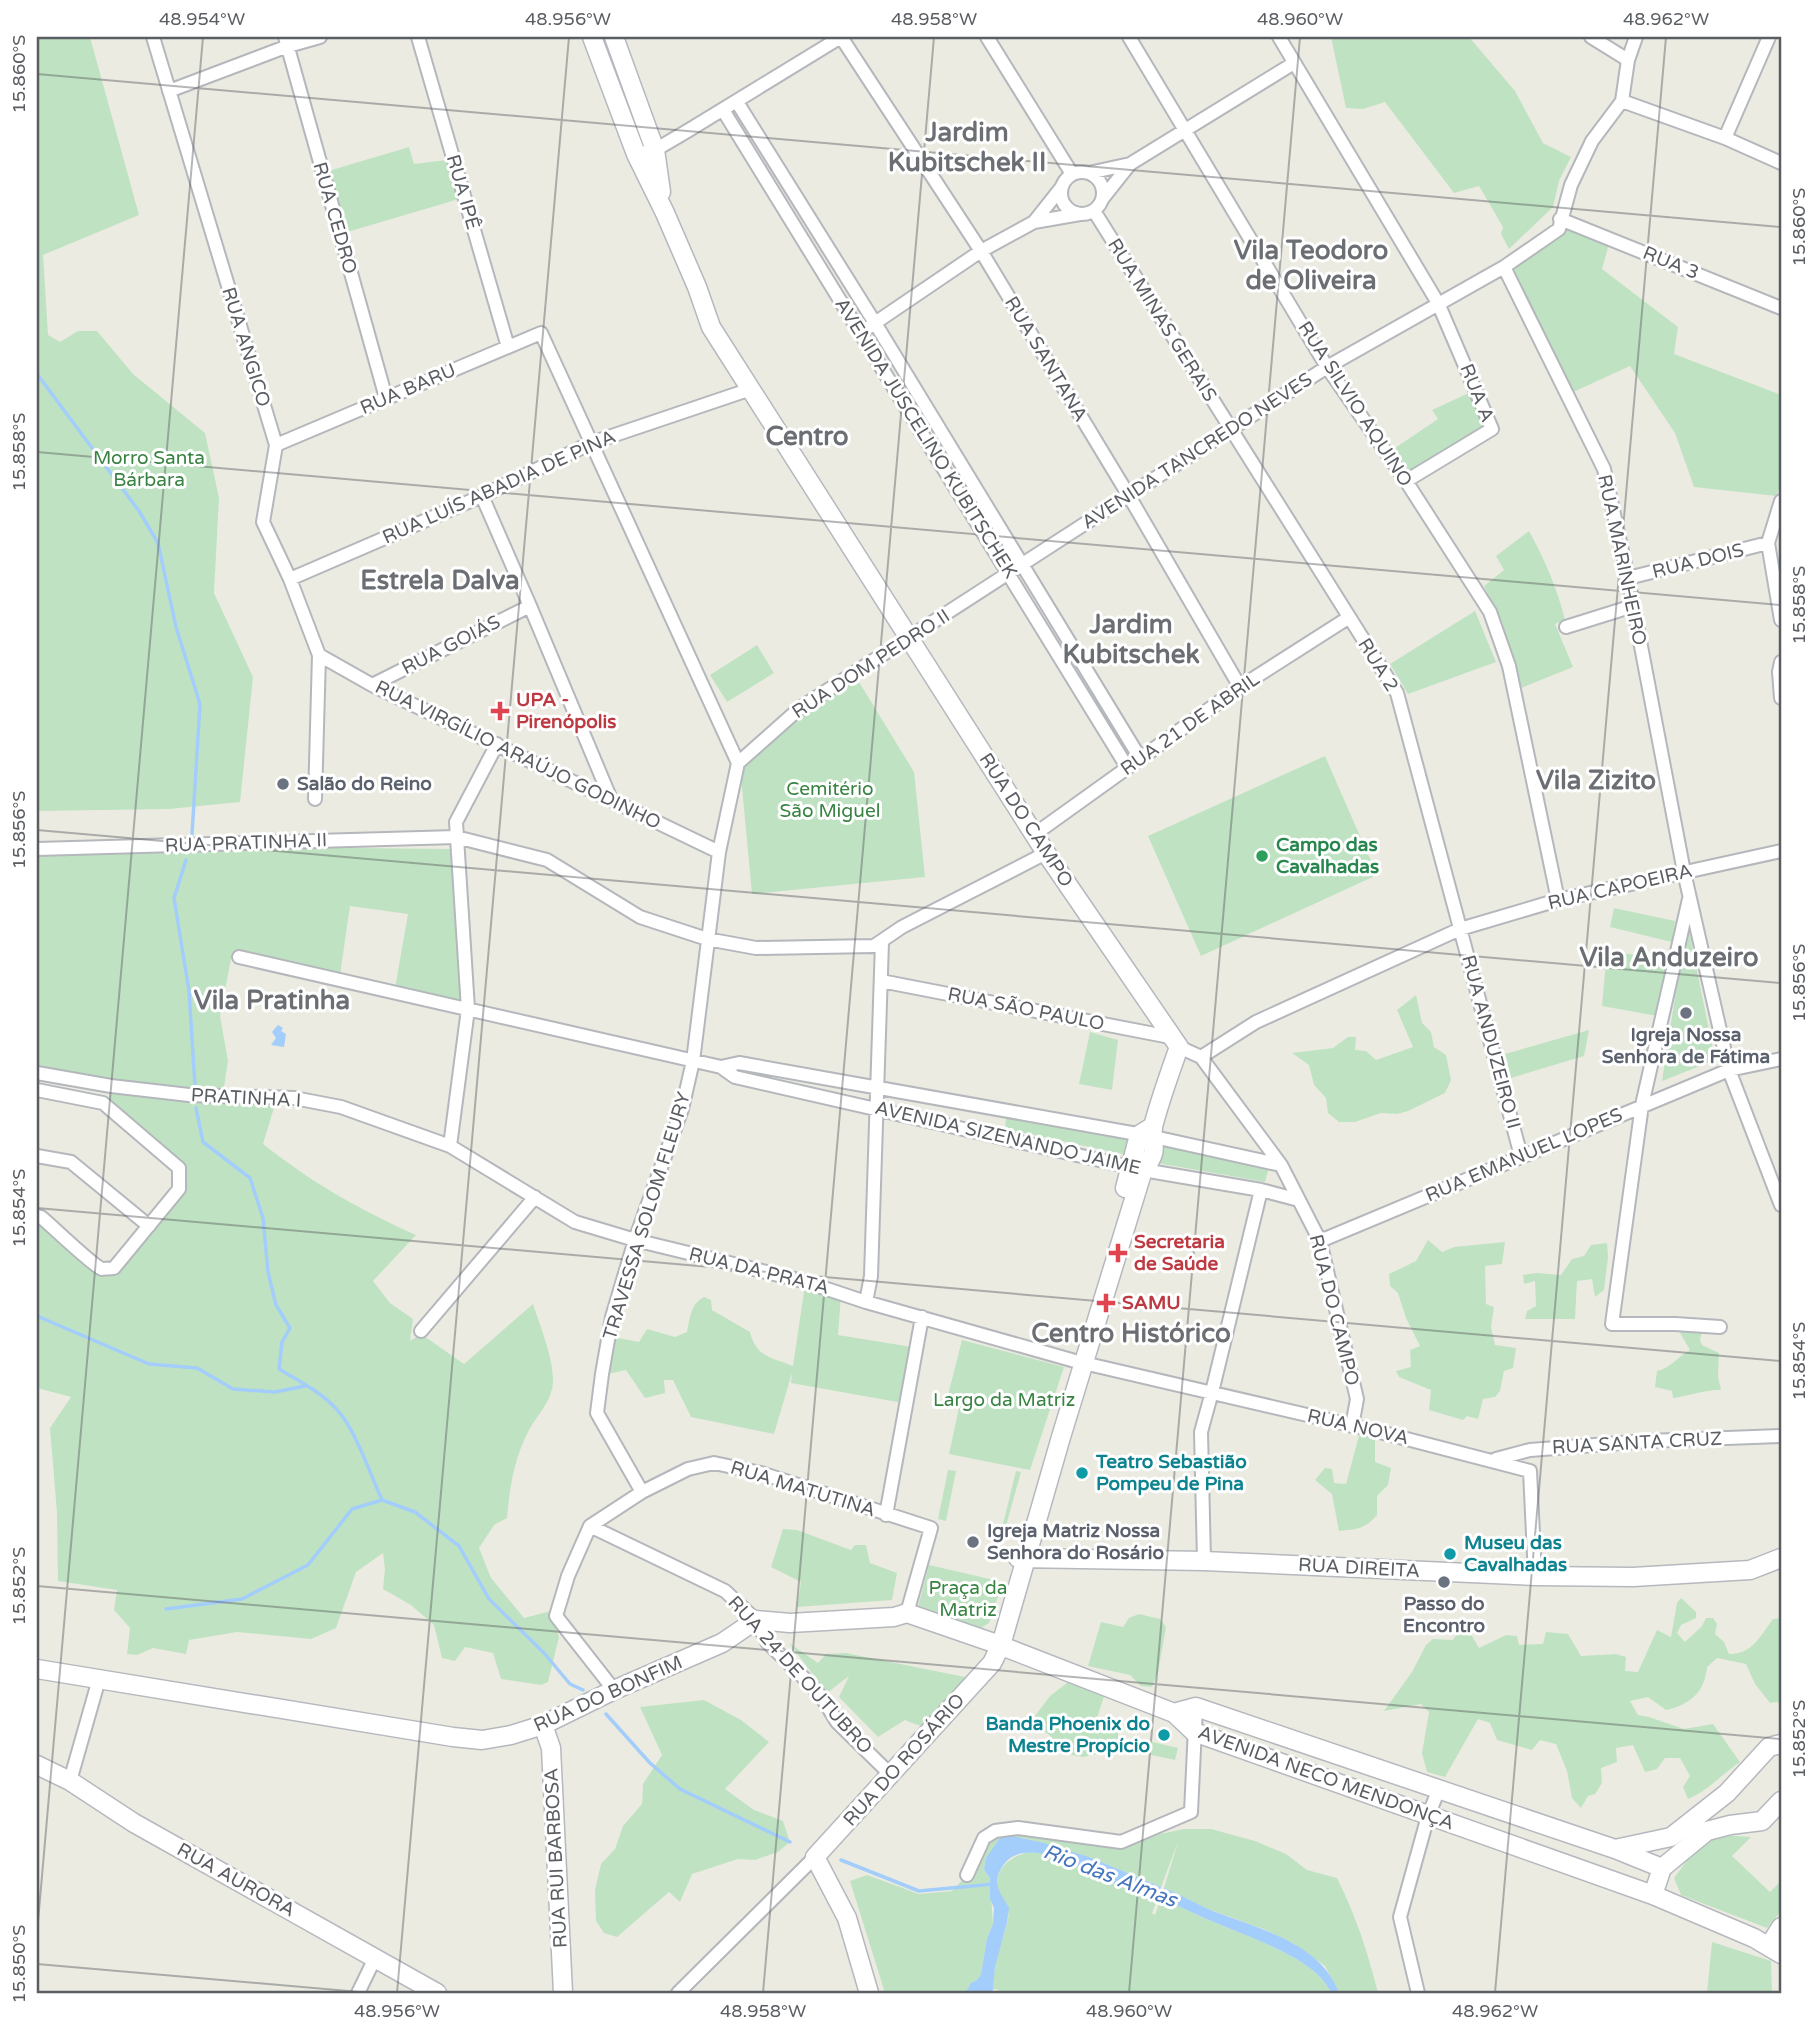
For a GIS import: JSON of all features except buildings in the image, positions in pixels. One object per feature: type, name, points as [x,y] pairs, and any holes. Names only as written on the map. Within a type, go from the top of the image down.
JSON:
[{"type":"main road","points":[[592,37],[636,154],[665,213]]},
{"type":"main road","points":[[614,37],[655,150],[665,213]]},
{"type":"main road","name":"RUA DO CAMPO","points":[[665,213],[711,327],[1046,853],[1175,1042]]},
{"type":"main road","name":"RUA DO ROSÁRIO","points":[[815,1857],[992,1663],[1137,1168],[1150,1161],[1154,1150],[1148,1133],[1175,1042]]},
{"type":"main road","name":"RUA DIREITA","points":[[1022,1558],[1203,1560],[1535,1576],[1633,1577],[1750,1570],[1781,1559]]},
{"type":"main road","points":[[756,1620],[790,1623],[894,1617],[907,1613],[998,1644],[1174,1713]]},
{"type":"main road","name":"RUA DO BONFIM","points":[[37,1669],[482,1740],[543,1725],[614,1690],[722,1643],[756,1620]]},
{"type":"main road","name":"AVENIDA NECO MENDONÇA","points":[[1174,1713],[1196,1707],[1615,1849],[1662,1868]]},
{"type":"main road","name":"AVENIDA NECO MENDONÇA","points":[[1174,1713],[1194,1732],[1653,1895],[1775,1950]]},
{"type":"main road","name":"RUA RUI BARBOSA","points":[[543,1725],[551,1748],[563,1993]]},
{"type":"main road","points":[[1615,1849],[1671,1837],[1727,1793],[1769,1747],[1781,1744]]},
{"type":"main road","name":"RUA AURORA","points":[[37,1765],[70,1781],[134,1824],[437,1993]]},
{"type":"main road","points":[[1653,1895],[1662,1868],[1707,1831],[1762,1821],[1781,1801]]},
{"type":"main road","points":[[815,1857],[847,1918],[866,1992]]},
{"type":"main road","points":[[1775,1950],[1781,1927]]},
{"type":"street","name":"RUA ANGICO","points":[[153,37],[276,445],[263,522],[290,579],[318,655]]},
{"type":"street","points":[[169,91],[287,42],[320,37]]},
{"type":"street","name":"RUA IPÊ","points":[[418,37],[508,347]]},
{"type":"street","points":[[636,154],[655,150],[841,37]]},
{"type":"street","name":"RUA SANTANA","points":[[841,37],[981,251],[1129,496],[1240,687]]},
{"type":"street","points":[[987,37],[1072,174]]},
{"type":"street","name":"RUA SILVIO AQUINO","points":[[1129,37],[1327,367],[1406,481],[1490,612],[1509,666],[1558,900]]},
{"type":"street","points":[[1279,37],[1438,303]]},
{"type":"street","points":[[1591,37],[1628,60]]},
{"type":"street","points":[[1560,219],[1570,185],[1592,141],[1622,101],[1628,60],[1636,37]]},
{"type":"street","points":[[1725,138],[1769,37]]},
{"type":"street","name":"RUA CEDRO","points":[[287,42],[320,169],[386,398]]},
{"type":"street","points":[[1034,222],[1072,174],[1130,164],[1294,63]]},
{"type":"street","points":[[1622,101],[1725,138],[1781,163]]},
{"type":"street","name":"AVENIDA JUSCELINO KUBITSCHEK","points":[[737,102],[1140,758]]},
{"type":"street","name":"AVENIDA JUSCELINO KUBITSCHEK","points":[[723,110],[1127,767]]},
{"type":"street","points":[[860,333],[981,251],[1034,222],[1094,211],[1130,164]]},
{"type":"street","points":[[1089,173],[1101,183],[1103,198]]},
{"type":"street","points":[[1061,188],[1065,205],[1080,214]]},
{"type":"street","name":"RUA MINAS GERAIS","points":[[1094,211],[1231,429]]},
{"type":"street","name":"AVENIDA TANCREDO NEVES","points":[[1009,573],[1327,367],[1504,267],[1559,229],[1560,219]]},
{"type":"street","name":"RUA 3","points":[[1560,219],[1781,308]]},
{"type":"street","points":[[812,254],[827,245]]},
{"type":"street","name":"RUA MARINHEIRO","points":[[1504,267],[1604,469],[1628,578],[1684,872],[1729,1070],[1781,1205]]},
{"type":"street","name":"RUA A","points":[[1406,481],[1492,429],[1438,303]]},
{"type":"street","name":"RUA BARU","points":[[276,445],[541,333],[591,443]]},
{"type":"street","name":"RUA LUÍS ABADIA DE PINA","points":[[290,579],[482,496],[591,443],[751,389]]},
{"type":"street","name":"RUA 2","points":[[1231,429],[1396,693],[1460,929]]},
{"type":"street","points":[[591,443],[738,763]]},
{"type":"street","points":[[482,496],[610,797]]},
{"type":"street","points":[[1781,501],[1768,543],[1781,620]]},
{"type":"street","name":"RUA DOIS","points":[[1628,578],[1768,543]]},
{"type":"street","name":"RUA DOM PEDRO II","points":[[738,763],[800,708],[1009,573]]},
{"type":"street","name":"RUA GOIÁS","points":[[372,685],[530,606]]},
{"type":"street","points":[[1566,627],[1633,606]]},
{"type":"street","name":"RUA 21 DE ABRIL","points":[[1035,834],[1240,687],[1348,618]]},
{"type":"street","points":[[315,799],[318,655]]},
{"type":"street","name":"RUA VIRGÍLIO ARAÚJO GODINHO","points":[[318,655],[372,685],[610,797],[719,852]]},
{"type":"street","points":[[1781,662],[1781,698]]},
{"type":"street","points":[[450,1146],[468,1010],[456,822],[497,744]]},
{"type":"street","name":"TRAVESSA SOLOM FLEURY","points":[[642,1492],[597,1413],[608,1336],[635,1240],[682,1109],[693,1061],[719,852],[738,763]]},
{"type":"street","name":"RUA PRATINHA II","points":[[37,849],[456,837],[547,860],[640,917],[707,939],[756,948],[874,946],[883,942]]},
{"type":"street","name":"RUA CAPOEIRA","points":[[1201,1057],[1256,1022],[1460,929],[1558,900],[1781,851]]},
{"type":"street","points":[[866,1301],[871,1276],[883,942],[902,927],[1046,853]]},
{"type":"street","points":[[1689,896],[1642,1105],[1612,1324],[1720,1327]]},
{"type":"street","name":"RUA ANDUZEIRO II","points":[[1460,929],[1521,1156]]},
{"type":"street","name":"AVENIDA SIZENANDO JAIME","points":[[239,957],[721,1067],[735,1077],[1137,1168],[1261,1190],[1299,1200]]},
{"type":"street","name":"RUA SÃO PAULO","points":[[881,981],[1175,1042]]},
{"type":"street","name":"RUA DO CAMPO","points":[[1175,1042],[1201,1057],[1281,1165],[1320,1241],[1357,1399],[1352,1426]]},
{"type":"street","name":"RUA EMANUEL LOPES","points":[[1320,1241],[1729,1070],[1781,1059]]},
{"type":"street","name":"AVENIDA SIZENANDO JAIME","points":[[721,1067],[739,1063],[1004,1112],[1148,1133],[1281,1165]]},
{"type":"street","name":"PRATINHA I","points":[[37,1073],[111,1086],[189,1095],[294,1098],[341,1107],[450,1146]]},
{"type":"street","points":[[37,1090],[103,1103],[179,1168],[179,1189],[114,1268],[103,1269],[92,1264],[37,1216]]},
{"type":"street","points":[[1000,1136],[1004,1112]]},
{"type":"street","name":"RUA DA PRATA","points":[[450,1146],[575,1222],[635,1240],[803,1281],[1079,1362]]},
{"type":"street","points":[[37,1156],[71,1161],[149,1226]]},
{"type":"street","points":[[1203,1560],[1200,1432],[1261,1190]]},
{"type":"street","points":[[421,1331],[535,1197]]},
{"type":"street","points":[[886,1515],[922,1317]]},
{"type":"street","name":"RUA NOVA","points":[[1079,1362],[1495,1460],[1530,1471]]},
{"type":"street","name":"RUA SANTA CRUZ","points":[[1495,1460],[1530,1450],[1647,1441],[1781,1436]]},
{"type":"street","points":[[1530,1450],[1535,1576]]},
{"type":"street","name":"RUA MATUTINA","points":[[590,1526],[642,1492],[688,1469],[714,1463],[761,1473],[930,1528],[907,1613]]},
{"type":"street","points":[[590,1526],[568,1576],[556,1616],[614,1690]]},
{"type":"street","name":"RUA 24 DE OUTUBRO","points":[[590,1526],[725,1591],[756,1620],[767,1642],[816,1691],[837,1722],[891,1775]]},
{"type":"street","points":[[70,1781],[99,1679]]},
{"type":"street","points":[[967,1875],[984,1838],[995,1831],[1018,1828],[1121,1842],[1191,1812],[1196,1707]]},
{"type":"street","points":[[1418,1993],[1400,1917],[1428,1816],[1439,1789]]},
{"type":"street","points":[[678,1993],[815,1857]]},
{"type":"street","points":[[358,1993],[375,1958]]},
{"type":"green space","name":"Morro Santa Bárbara","points":[[37,37],[90,37],[139,215],[43,255],[48,335],[60,342],[78,331],[97,331],[133,374],[205,433],[219,498],[214,593],[253,677],[240,802],[169,809],[37,811]]},
{"type":"green space","points":[[1331,37],[1469,37],[1515,91],[1543,143],[1571,157],[1559,181],[1553,207],[1509,249],[1501,234],[1503,227],[1479,186],[1454,193],[1385,102],[1363,109],[1346,108]]},
{"type":"green space","points":[[409,147],[414,164],[447,160],[459,199],[344,233],[325,172]]},
{"type":"green space","points":[[1566,226],[1609,244],[1602,269],[1678,327],[1674,354],[1781,395],[1781,486],[1776,496],[1694,487],[1675,433],[1630,366],[1571,393],[1510,270]]},
{"type":"green space","points":[[1469,393],[1486,427],[1409,472],[1395,448],[1438,419],[1432,410]]},
{"type":"green space","points":[[1529,531],[1558,597],[1565,620],[1555,624],[1573,667],[1521,688],[1502,622],[1484,586],[1504,570],[1496,556]]},
{"type":"green space","points":[[1475,611],[1496,662],[1408,694],[1390,664]]},
{"type":"green space","points":[[757,645],[774,673],[727,702],[710,675]]},
{"type":"green space","name":"Cemitério São Miguel","points":[[856,677],[914,772],[925,877],[752,894],[740,766],[802,711]]},
{"type":"green space","name":"Campo das Cavalhadas","points":[[1325,756],[1377,875],[1201,956],[1148,836]]},
{"type":"green space","points":[[247,847],[450,849],[462,1006],[395,988],[408,914],[350,906],[340,975],[232,954],[220,1016],[228,1061],[223,1093],[277,1098],[263,1144],[336,1194],[416,1235],[373,1281],[390,1303],[413,1319],[410,1341],[421,1334],[464,1364],[533,1304],[551,1363],[552,1389],[529,1430],[516,1462],[507,1518],[494,1525],[479,1548],[491,1578],[524,1618],[551,1611],[559,1637],[548,1682],[541,1685],[501,1679],[493,1653],[465,1647],[455,1661],[442,1658],[434,1625],[411,1605],[383,1589],[383,1553],[356,1572],[336,1628],[311,1639],[237,1632],[189,1640],[186,1654],[153,1648],[137,1655],[127,1654],[130,1628],[114,1610],[117,1590],[58,1581],[57,1513],[50,1428],[71,1397],[37,1388],[37,1218],[113,1271],[182,1191],[180,1167],[108,1101],[112,1084],[37,1072],[37,851]]},
{"type":"green space","points":[[1614,908],[1675,921],[1672,942],[1610,927]]},
{"type":"green space","points":[[1687,920],[1715,1060],[1662,1081]]},
{"type":"green space","points":[[1607,950],[1668,961],[1657,1016],[1602,1006]]},
{"type":"green space","points":[[1416,995],[1422,1023],[1431,1032],[1434,1047],[1446,1055],[1451,1080],[1445,1093],[1408,1111],[1397,1114],[1381,1113],[1355,1122],[1339,1122],[1328,1113],[1326,1098],[1314,1085],[1309,1065],[1292,1053],[1333,1048],[1348,1037],[1356,1037],[1355,1050],[1366,1051],[1376,1060],[1413,1047],[1397,1010]]},
{"type":"green space","points":[[1589,1030],[1584,1056],[1511,1078],[1505,1054]]},
{"type":"green space","points":[[1090,1032],[1118,1040],[1112,1090],[1079,1084]]},
{"type":"green space","points":[[1006,1117],[1131,1139],[1127,1155],[1005,1129]]},
{"type":"green space","points":[[1160,1144],[1269,1167],[1265,1182],[1157,1163]]},
{"type":"green space","points":[[1428,1240],[1442,1252],[1454,1247],[1505,1242],[1502,1264],[1485,1266],[1486,1304],[1494,1307],[1491,1327],[1495,1345],[1516,1348],[1513,1368],[1504,1371],[1500,1391],[1495,1397],[1483,1399],[1478,1419],[1467,1416],[1463,1420],[1429,1410],[1431,1390],[1399,1377],[1396,1371],[1411,1367],[1410,1350],[1420,1346],[1406,1318],[1398,1293],[1390,1286],[1389,1274],[1416,1261]]},
{"type":"green space","points":[[1607,1243],[1604,1290],[1595,1297],[1592,1279],[1577,1281],[1575,1319],[1525,1319],[1527,1311],[1536,1306],[1535,1281],[1524,1284],[1523,1275],[1561,1275],[1572,1259],[1584,1256],[1591,1245]]},
{"type":"green space","points":[[805,1285],[841,1295],[838,1335],[912,1347],[903,1403],[791,1383],[792,1373],[774,1434],[691,1417],[673,1380],[664,1380],[665,1393],[645,1398],[626,1370],[608,1374],[613,1337],[639,1342],[647,1329],[675,1337],[687,1332],[693,1308],[704,1297],[711,1300],[712,1310],[750,1332],[760,1351],[793,1366]]},
{"type":"green space","points":[[1676,1326],[1703,1327],[1700,1340],[1702,1345],[1719,1353],[1718,1376],[1721,1390],[1673,1398],[1672,1391],[1655,1387],[1657,1371],[1666,1368],[1690,1350]]},
{"type":"green space","name":"Largo da Matriz","points":[[962,1340],[1064,1367],[1030,1470],[949,1454],[959,1408],[946,1403]]},
{"type":"green space","points":[[1360,1432],[1375,1433],[1375,1462],[1391,1468],[1388,1485],[1377,1496],[1377,1515],[1368,1524],[1339,1531],[1332,1494],[1315,1480],[1325,1468],[1332,1469],[1334,1483],[1346,1484]]},
{"type":"green space","points":[[948,1470],[956,1471],[946,1521],[938,1519]]},
{"type":"green space","points":[[1016,1471],[1021,1472],[1004,1533],[1001,1532]]},
{"type":"green space","points":[[783,1529],[797,1530],[851,1550],[855,1545],[866,1545],[870,1563],[897,1573],[892,1600],[797,1607],[801,1582],[771,1567]]},
{"type":"green space","name":"Praça da Matriz","points":[[929,1565],[1003,1582],[989,1623],[981,1628],[919,1610]]},
{"type":"green space","points":[[1681,1598],[1696,1612],[1696,1618],[1681,1625],[1677,1633],[1685,1642],[1702,1626],[1706,1618],[1713,1618],[1717,1624],[1715,1634],[1724,1642],[1729,1654],[1750,1647],[1773,1619],[1781,1618],[1781,1704],[1770,1703],[1755,1684],[1746,1664],[1717,1658],[1707,1667],[1703,1684],[1695,1696],[1682,1705],[1666,1710],[1648,1697],[1630,1701],[1638,1715],[1684,1729],[1713,1724],[1740,1762],[1688,1799],[1683,1787],[1690,1776],[1680,1758],[1665,1758],[1657,1769],[1645,1772],[1633,1745],[1616,1748],[1617,1762],[1601,1768],[1602,1783],[1595,1794],[1588,1796],[1581,1808],[1572,1798],[1567,1771],[1556,1744],[1540,1740],[1532,1750],[1497,1740],[1490,1723],[1478,1719],[1445,1777],[1427,1772],[1422,1753],[1429,1712],[1421,1704],[1384,1711],[1412,1672],[1426,1645],[1433,1639],[1453,1640],[1458,1632],[1472,1636],[1479,1648],[1506,1635],[1517,1636],[1519,1645],[1543,1644],[1546,1632],[1568,1634],[1581,1656],[1616,1654],[1626,1657],[1625,1671],[1638,1672],[1657,1630],[1671,1637],[1677,1603]]},
{"type":"green space","points":[[1139,1614],[1160,1619],[1166,1627],[1158,1672],[1152,1687],[1141,1686],[1130,1675],[1088,1666],[1101,1622],[1123,1627],[1129,1618]]},
{"type":"green space","points":[[789,1643],[818,1663],[826,1654],[846,1653],[970,1678],[925,1728],[905,1720],[878,1737],[839,1697],[849,1676],[827,1693]]},
{"type":"green space","points":[[1072,1679],[1106,1690],[1097,1718],[1118,1723],[1118,1743],[1110,1751],[1083,1757],[1072,1755],[1032,1720],[1050,1696]]},
{"type":"green space","points":[[704,1700],[741,1720],[769,1742],[725,1789],[754,1810],[783,1821],[790,1842],[778,1852],[755,1860],[738,1859],[692,1874],[680,1902],[669,1892],[617,1937],[604,1933],[596,1921],[595,1890],[601,1864],[615,1849],[623,1826],[642,1804],[643,1784],[662,1755],[640,1707]]},
{"type":"green space","points":[[1144,1740],[1178,1748],[1175,1760],[1142,1753]]},
{"type":"green space","points":[[1184,1829],[1211,1829],[1255,1841],[1286,1854],[1307,1870],[1337,1878],[1361,1935],[1378,1993],[1339,1993],[1325,1966],[1293,1943],[1164,1888],[1178,1842],[1161,1887],[1089,1857],[1023,1838],[985,1863],[984,1870],[990,1878],[993,1924],[987,1938],[981,1974],[977,1980],[971,1983],[965,1993],[885,1993],[850,1881],[867,1875],[919,1894],[952,1891],[967,1875],[995,1831],[1121,1842]]},
{"type":"green space","points":[[1720,1835],[1751,1837],[1732,1856],[1770,1892],[1781,1881],[1781,1911],[1767,1928],[1681,1895],[1674,1878],[1703,1839]]},
{"type":"green space","points":[[1031,1852],[1063,1858],[1126,1887],[1158,1898],[1152,1913],[1155,1915],[1161,1898],[1266,1944],[1312,1970],[1324,1981],[1331,1993],[1003,1993],[993,1990],[996,1961],[1009,1913],[999,1894],[997,1881],[1006,1863]]},
{"type":"green space","points":[[1712,1942],[1771,1961],[1772,1993],[1707,1993]]},
{"type":"water","points":[[278,1025],[286,1034],[284,1047],[271,1045],[276,1038],[272,1032]]},
{"type":"water","name":"Rio das Almas","points":[[1013,1836],[1089,1857],[1161,1887],[1158,1898],[1131,1891],[1049,1855],[1017,1855],[1005,1863],[997,1881],[1009,1908],[995,1967],[993,1990],[989,1993],[965,1993],[981,1974],[987,1938],[993,1924],[990,1878],[984,1870],[986,1858],[1000,1838]]},
{"type":"water","points":[[1164,1888],[1208,1909],[1284,1938],[1301,1948],[1317,1960],[1330,1975],[1339,1993],[1331,1993],[1324,1981],[1298,1960],[1161,1898]]},
{"type":"waterway","points":[[37,374],[139,511],[158,543],[176,627],[200,704],[192,834]]},
{"type":"waterway","points":[[186,860],[174,898],[189,991],[195,1086]]},
{"type":"waterway","points":[[196,1108],[203,1142],[250,1178],[263,1218],[268,1272],[276,1305],[290,1328],[282,1342],[279,1369],[318,1393],[344,1419],[382,1500],[415,1512],[459,1546],[489,1599],[544,1653],[570,1684],[583,1690]]},
{"type":"waterway","points":[[37,1316],[149,1364],[197,1368],[233,1389],[275,1392],[305,1386]]},
{"type":"waterway","points":[[166,1609],[242,1599],[308,1565],[352,1509],[382,1500]]},
{"type":"waterway","points":[[606,1714],[650,1763],[680,1789],[790,1842]]},
{"type":"waterway","points":[[841,1860],[919,1891],[994,1884]]},
{"type":"place","name":"UPA - Pirenópolis","points":[[500,711]]},
{"type":"place","name":"Salão do Reino","points":[[283,784]]},
{"type":"place","name":"Campo das Cavalhadas","points":[[1262,856]]},
{"type":"place","name":"Igreja Nossa Senhora de Fátima","points":[[1686,1013]]},
{"type":"place","name":"Secretaria de Saúde","points":[[1118,1253]]},
{"type":"place","name":"SAMU","points":[[1106,1303]]},
{"type":"place","name":"Teatro Sebastião Pompeu de Pina","points":[[1082,1473]]},
{"type":"place","name":"Igreja Matriz Nossa Senhora do Rosário","points":[[973,1542]]},
{"type":"place","name":"Museu das Cavalhadas","points":[[1450,1554]]},
{"type":"place","name":"Passo do Encontro","points":[[1444,1582]]},
{"type":"place","name":"Banda Phoenix do Mestre Propício","points":[[1164,1735]]},
{"type":"district","name":"Jardim Kubitschek II","points":[[967,147]]},
{"type":"district","name":"Vila Teodoro de Oliveira","points":[[1311,265]]},
{"type":"district","name":"Centro","points":[[807,436]]},
{"type":"district","name":"Estrela Dalva","points":[[440,580]]},
{"type":"district","name":"Jardim Kubitschek","points":[[1131,639]]},
{"type":"district","name":"Vila Zizito","points":[[1596,780]]},
{"type":"district","name":"Vila Anduzeiro","points":[[1669,957]]},
{"type":"district","name":"Vila Pratinha","points":[[272,1000]]},
{"type":"district","name":"Centro Histórico","points":[[1131,1333]]}]
